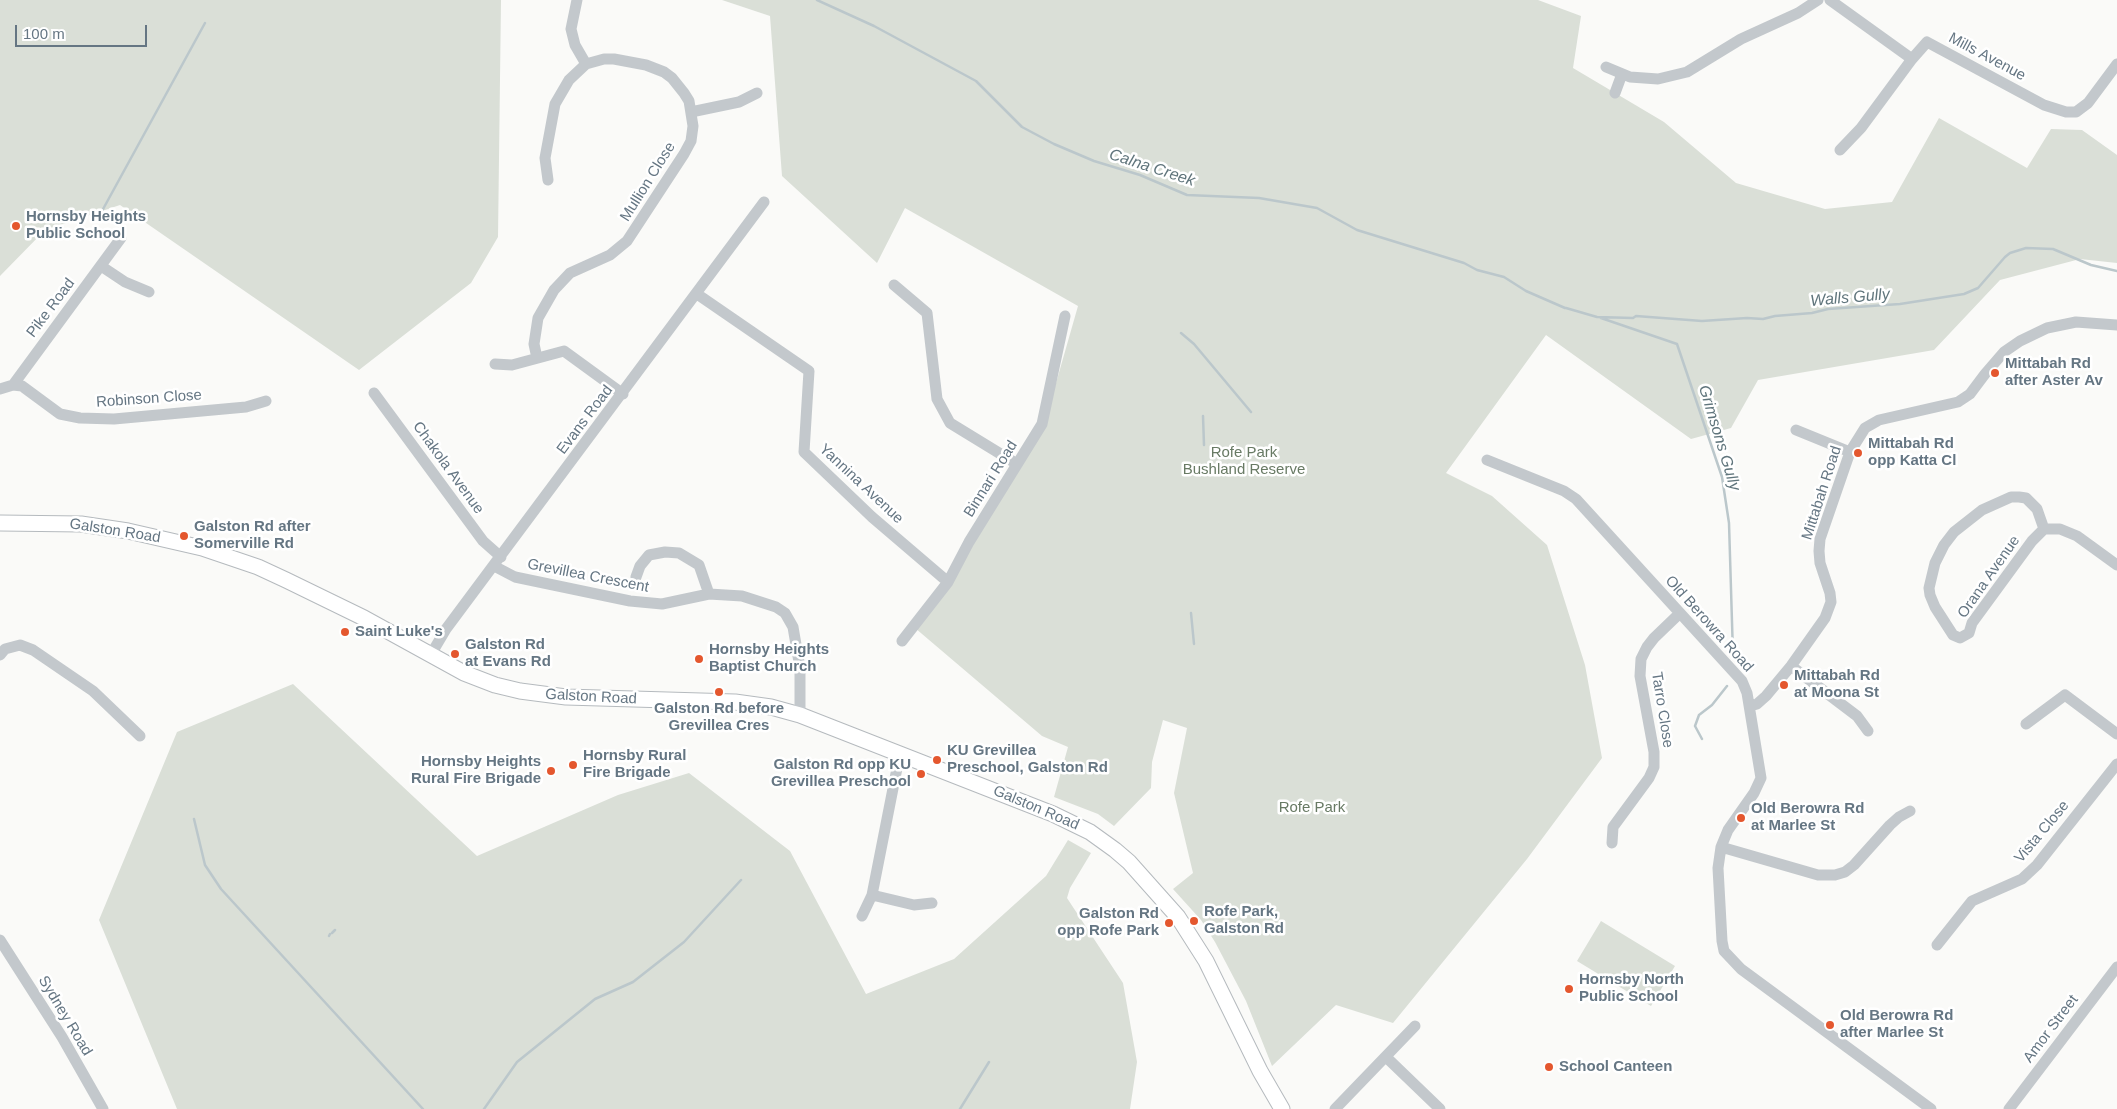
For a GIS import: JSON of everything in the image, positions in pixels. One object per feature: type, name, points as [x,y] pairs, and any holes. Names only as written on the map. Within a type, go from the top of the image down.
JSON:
[{"type":"main road","name":"Galston Road","points":[[0,523],[81,524],[128,531],[202,548],[258,567],[326,599],[464,673],[495,685],[520,691],[566,697],[735,702],[770,707],[800,715],[1002,792],[1074,823],[1106,842],[1129,862],[1178,917],[1214,978],[1260,1071],[1282,1109]]},
{"type":"street","points":[[548,180],[545,158],[556,104],[569,80],[586,64],[575,45],[571,29],[577,0]]},
{"type":"street","points":[[1606,67],[1630,77],[1658,79],[1688,72],[1742,39],[1798,13],[1818,0]]},
{"type":"street","points":[[1830,0],[1912,59]]},
{"type":"street","name":"Mills Avenue","points":[[1840,150],[1861,128],[1912,59],[1927,42],[2044,105],[2066,112],[2076,112],[2088,103],[2117,64]]},
{"type":"street","name":"Mullion Close","points":[[537,358],[534,349],[534,337],[538,318],[545,304],[564,277],[577,269],[610,255],[628,241],[688,147],[693,126],[689,102],[679,85],[668,75],[656,69],[614,59],[604,59],[586,64]]},
{"type":"street","points":[[1615,93],[1622,74]]},
{"type":"street","points":[[691,112],[738,102],[758,93]]},
{"type":"street","name":"Evans Road","points":[[430,656],[446,629],[498,562],[764,202]]},
{"type":"street","name":"Pike Road","points":[[13,385],[121,238]]},
{"type":"street","points":[[101,266],[125,282],[149,292]]},
{"type":"street","points":[[93,277],[125,282]]},
{"type":"street","points":[[894,285],[927,313],[937,399],[950,423],[1017,464]]},
{"type":"street","name":"Yannina Avenue","points":[[697,294],[809,371],[804,452],[872,517],[948,582]]},
{"type":"street","name":"Binnari Road","points":[[902,641],[948,582],[970,542],[1042,424],[1065,316]]},
{"type":"street","name":"Mittabah Road","points":[[1750,706],[1766,696],[1792,666],[1829,610],[1830,593],[1820,563],[1820,539],[1850,452],[1865,428],[1879,420],[1944,406],[1964,399],[1996,360],[2027,336],[2047,328],[2076,322],[2117,324]]},
{"type":"street","points":[[495,364],[512,366],[558,351],[567,352],[623,394]]},
{"type":"street","points":[[0,389],[13,385]]},
{"type":"street","name":"Robinson Close","points":[[13,385],[22,386],[60,414],[80,418],[114,419],[161,415],[246,407],[266,401]]},
{"type":"street","name":"Chakola Avenue","points":[[374,393],[498,562]]},
{"type":"street","points":[[1796,430],[1850,452]]},
{"type":"street","name":"Old Berowra Road","points":[[1487,460],[1564,491],[1576,499],[1742,681],[1748,693],[1761,778],[1754,793],[1728,830],[1721,847],[1718,868],[1722,941],[1730,958],[1932,1109]]},
{"type":"street","name":"Orana Avenue","points":[[2011,497],[2026,498],[2036,509],[2044,529],[2032,541],[1972,623],[1968,633],[1964,637],[1956,637],[1935,607],[1930,595],[1930,581],[1935,562],[1954,532],[1982,510],[2011,497]]},
{"type":"street","points":[[2044,529],[2060,529],[2077,536],[2117,565]]},
{"type":"street","name":"Grevillea Crescent","points":[[636,577],[640,566],[649,555],[664,552],[680,553],[699,565],[709,594]]},
{"type":"street","name":"Grevillea Crescent","points":[[498,562],[515,577],[641,602],[662,604],[709,594],[742,596],[767,603],[785,613],[793,627],[800,668],[800,715]]},
{"type":"street","name":"Tarro Close","points":[[1612,843],[1613,827],[1649,778],[1654,767],[1654,752],[1640,676],[1641,659],[1654,638],[1680,613]]},
{"type":"street","points":[[0,655],[5,649],[20,645],[33,650],[93,691],[140,736]]},
{"type":"street","points":[[1792,666],[1857,716],[1868,731]]},
{"type":"street","points":[[2026,724],[2065,695],[2117,734]]},
{"type":"street","points":[[862,916],[872,895],[900,753]]},
{"type":"street","name":"Vista Close","points":[[1937,945],[1972,902],[2022,879],[2037,865],[2117,764]]},
{"type":"street","points":[[1721,847],[1818,875],[1835,875],[1845,872],[1854,865],[1890,825],[1910,811]]},
{"type":"street","points":[[872,895],[914,905],[932,902]]},
{"type":"street","name":"Sydney Road","points":[[0,940],[62,1037],[103,1109]]},
{"type":"street","name":"Amor Street","points":[[2009,1109],[2117,967]]},
{"type":"street","points":[[1335,1109],[1415,1026]]},
{"type":"street","points":[[1386,1057],[1440,1109]]},
{"type":"green space","points":[[0,0],[501,0],[498,237],[471,283],[359,370],[120,205],[45,230],[0,276]]},
{"type":"green space","points":[[722,0],[1538,0],[1581,16],[1573,68],[1664,122],[1736,183],[1825,209],[1892,202],[1939,118],[2027,168],[2051,129],[2082,130],[2117,155],[2117,263],[2080,259],[2000,280],[1934,350],[1758,380],[1731,428],[1691,439],[1546,335],[1446,473],[1492,496],[1547,545],[1585,665],[1602,758],[1527,859],[1393,1023],[1336,1005],[1272,1066],[1246,1001],[1215,942],[1201,920],[1173,889],[1193,873],[1174,793],[1187,728],[1163,720],[1152,762],[1151,788],[1114,826],[1098,814],[1054,797],[1068,747],[1042,736],[915,628],[1044,425],[1078,306],[905,208],[877,263],[782,176],[770,16]]},
{"type":"green space","points":[[293,684],[477,856],[618,795],[689,773],[790,851],[866,994],[954,959],[1046,876],[1068,840],[1091,853],[1070,888],[1067,898],[1123,983],[1137,1062],[1130,1109],[177,1109],[99,920],[177,732]]},
{"type":"green space","points":[[1601,921],[1675,966],[1651,1006],[1577,961]]},
{"type":"waterway","name":"Calna Creek","points":[[817,0],[874,26],[976,81],[1022,127],[1054,144],[1094,161],[1140,175],[1187,195],[1259,198],[1317,208],[1357,230],[1464,263],[1477,270],[1504,277],[1526,291],[1565,308]]},
{"type":"waterway","points":[[97,215],[102,211],[205,23]]},
{"type":"waterway","name":"Walls Gully","points":[[1566,308],[1597,317],[1633,318],[1636,316],[1702,321],[1747,318],[1763,319],[1775,316],[1812,313],[1828,309],[1900,304],[1964,294],[1978,288],[2005,257],[2010,253],[2026,248],[2053,249],[2091,265],[2117,271]]},
{"type":"waterway","name":"Grimsons Gully","points":[[1601,318],[1677,344],[1722,477],[1729,523],[1733,655]]},
{"type":"waterway","points":[[1181,333],[1194,344],[1251,412]]},
{"type":"waterway","points":[[1203,416],[1204,445]]},
{"type":"waterway","points":[[1191,613],[1194,644]]},
{"type":"waterway","points":[[1702,739],[1695,726],[1699,715],[1712,705],[1727,686]]},
{"type":"waterway","points":[[194,819],[205,865],[221,889],[423,1109]]},
{"type":"waterway","points":[[484,1109],[517,1062],[595,999],[633,982],[684,942],[741,880]]},
{"type":"waterway","points":[[332,933],[335,930]]},
{"type":"waterway","points":[[960,1109],[989,1062]]},
{"type":"place","name":"Hornsby Heights Public School","points":[[16,226]]},
{"type":"place","name":"Mittabah Rd after Aster Av","points":[[1995,373]]},
{"type":"place","name":"Mittabah Rd opp Katta Cl","points":[[1858,453]]},
{"type":"place","name":"Galston Rd after Somerville Rd","points":[[184,536]]},
{"type":"place","name":"Saint Luke's","points":[[345,632]]},
{"type":"place","name":"Galston Rd at Evans Rd","points":[[455,654]]},
{"type":"place","name":"Hornsby Heights Baptist Church","points":[[699,659]]},
{"type":"place","name":"Mittabah Rd at Moona St","points":[[1784,685]]},
{"type":"place","name":"Galston Rd before Grevillea Cres","points":[[719,692]]},
{"type":"place","name":"KU Grevillea Preschool, Galston Rd","points":[[937,760]]},
{"type":"place","name":"Hornsby Rural Fire Brigade","points":[[573,765]]},
{"type":"place","name":"Hornsby Heights Rural Fire Brigade","points":[[551,771]]},
{"type":"place","name":"Galston Rd opp KU Grevillea Preschool","points":[[921,774]]},
{"type":"place","name":"Old Berowra Rd at Marlee St","points":[[1741,818]]},
{"type":"place","name":"Rofe Park, Galston Rd","points":[[1194,921]]},
{"type":"place","name":"Galston Rd opp Rofe Park","points":[[1169,923]]},
{"type":"place","name":"Hornsby North Public School","points":[[1569,989]]},
{"type":"place","name":"Old Berowra Rd after Marlee St","points":[[1830,1025]]},
{"type":"place","name":"School Canteen","points":[[1549,1067]]},
{"type":"park label","name":"Rofe Park Bushland Reserve","points":[[1244,462]]},
{"type":"park label","name":"Rofe Park","points":[[1312,808]]}]
